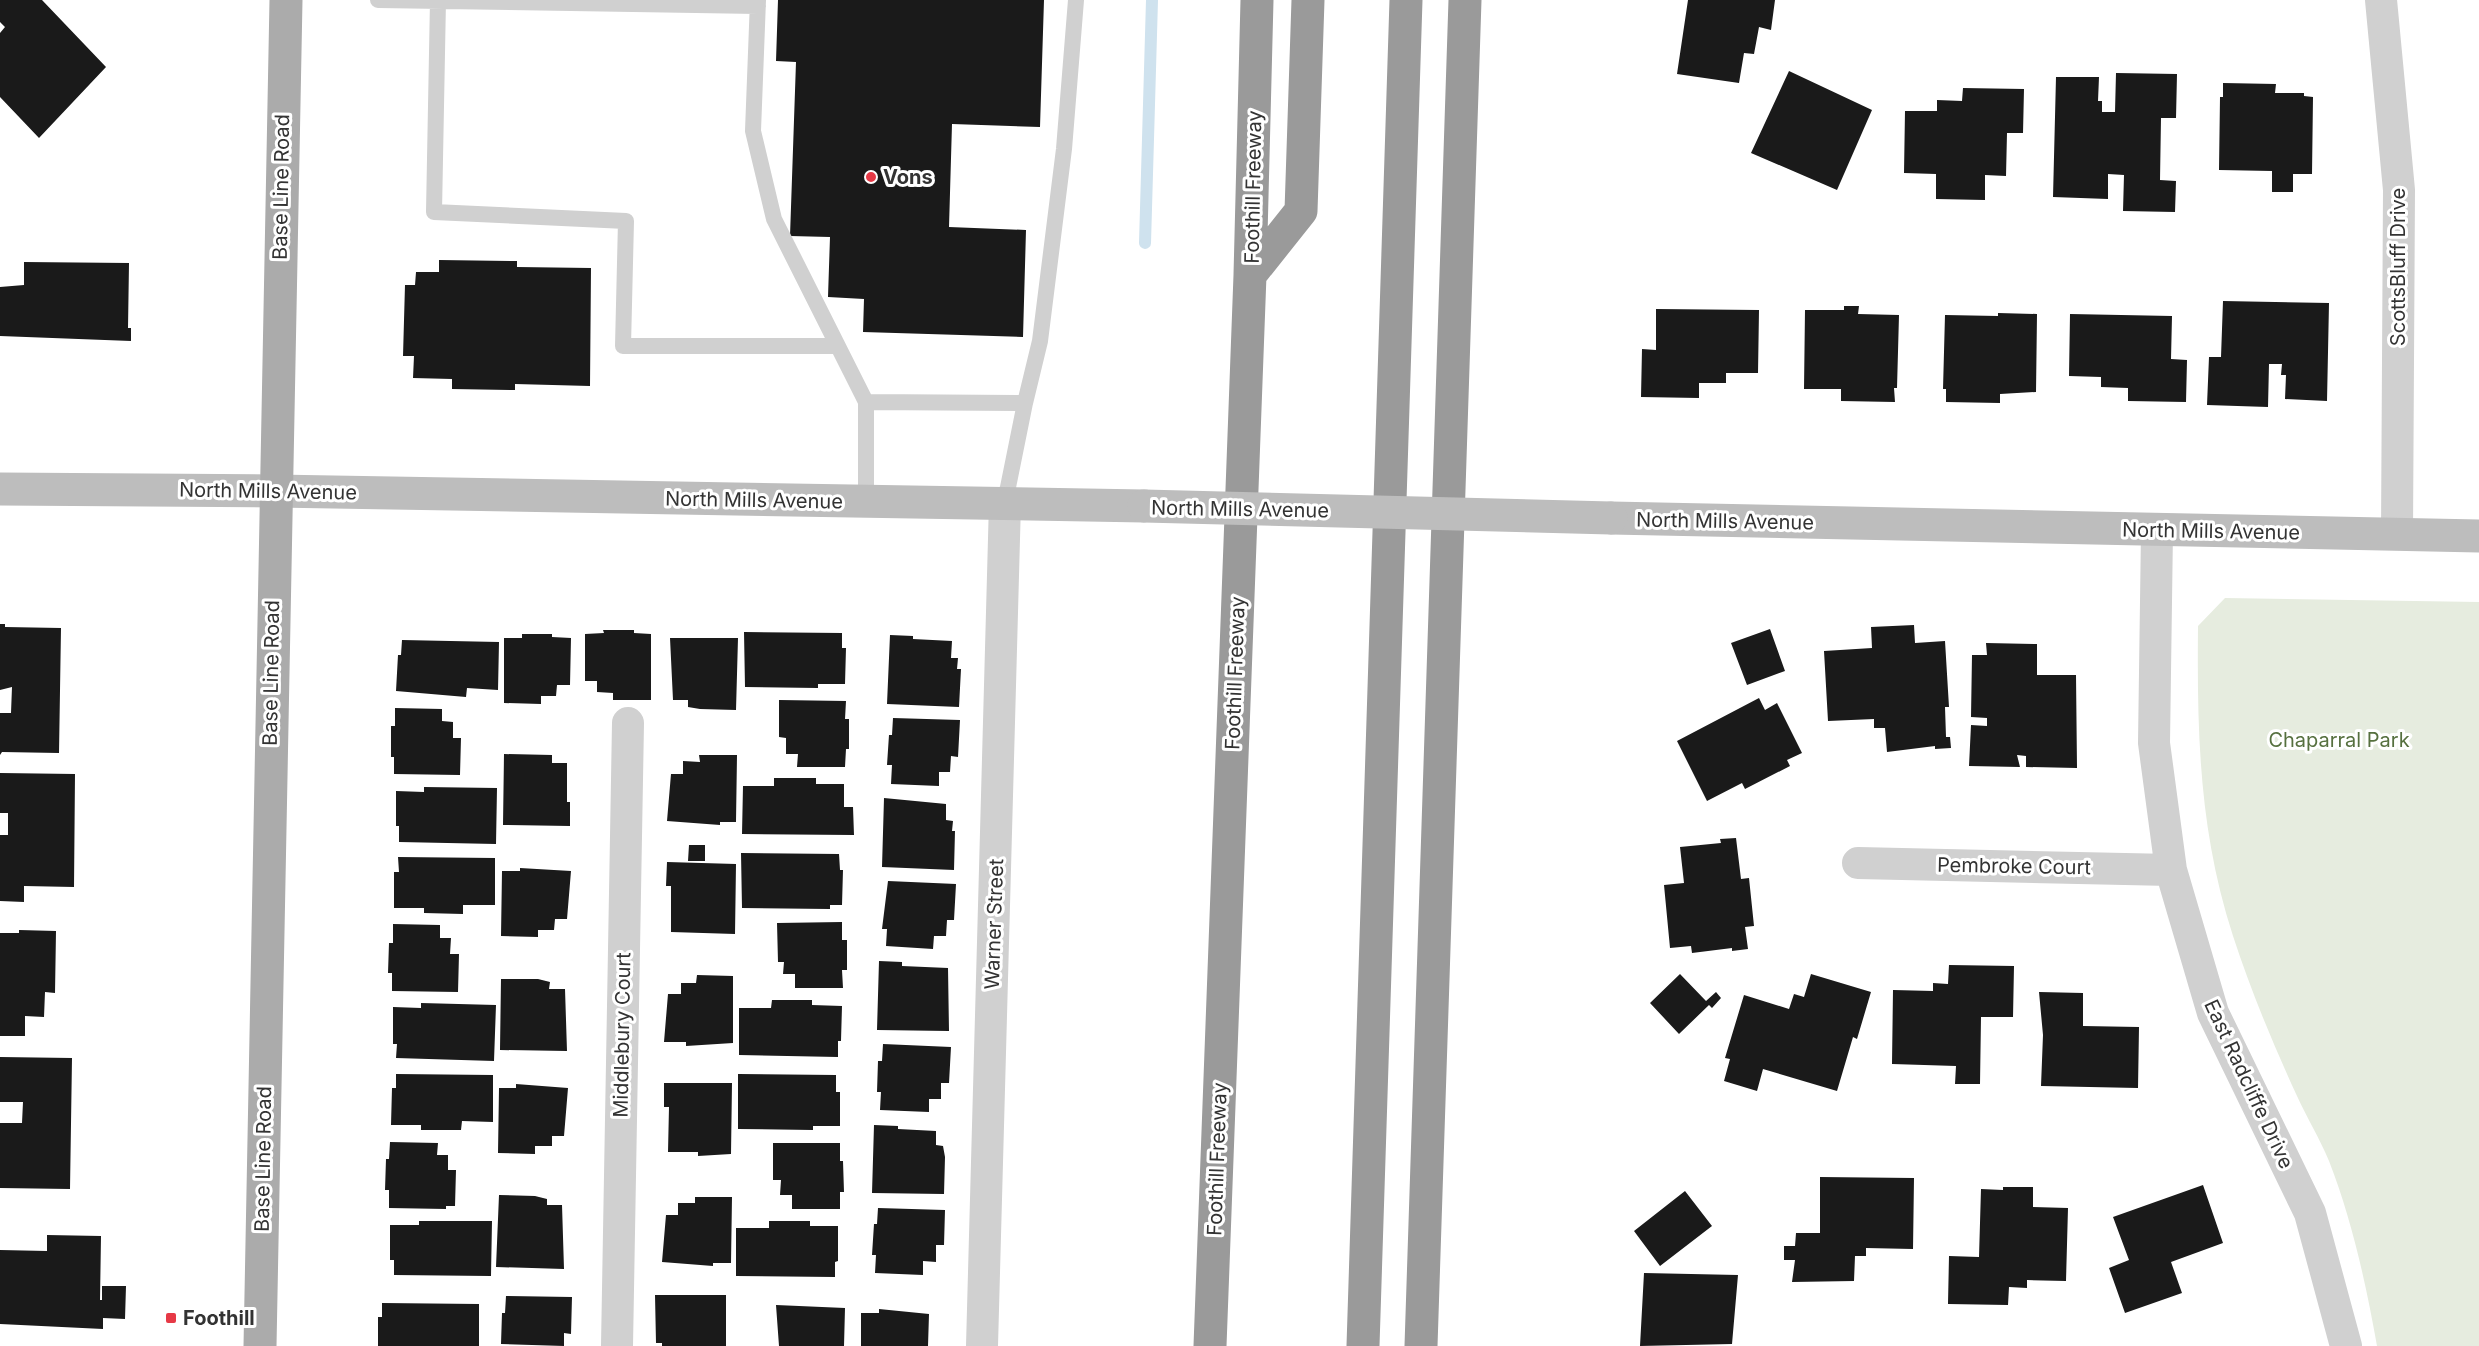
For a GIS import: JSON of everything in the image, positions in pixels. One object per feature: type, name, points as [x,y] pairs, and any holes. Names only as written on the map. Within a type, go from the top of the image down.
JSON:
[{"type":"highway","name":"Foothill Freeway","points":[[1210,1346],[1250,275],[1257,0]]},
{"type":"highway","points":[[1250,275],[1301,211],[1308,0]]},
{"type":"highway","points":[[1363,1346],[1406,0]]},
{"type":"highway","points":[[1421,1346],[1465,0]]},
{"type":"main road","name":"Base Line Road","points":[[260,1346],[286,0]]},
{"type":"main road","name":"North Mills Avenue","points":[[0,489],[1005,502],[2157,531],[2479,536]]},
{"type":"street","name":"ScottsBluff Drive","points":[[2381,0],[2399,190],[2397,534]]},
{"type":"street","name":"Warner Street","points":[[982,1346],[1005,502]]},
{"type":"street","name":"East Radcliffe Drive","points":[[2157,531],[2154,743],[2170,870],[2213,1013],[2310,1213],[2346,1346]]},
{"type":"street","name":"Middlebury Court","points":[[617,1346],[628,723]]},
{"type":"street","name":"Pembroke Court","points":[[1858,863],[2170,870]]},
{"type":"lane","points":[[378,0],[758,3],[753,131],[755,142],[774,219],[866,402],[866,502]]},
{"type":"lane","points":[[1005,502],[1040,341],[1064,149],[1076,0]]},
{"type":"lane","points":[[438,1],[434,212],[626,221],[623,346],[837,346]]},
{"type":"lane","points":[[866,402],[1025,403]]},
{"type":"green space","name":"Chaparral Park","points":[[2225,598],[2479,602],[2479,1346],[2377,1346],[2358,1252],[2337,1183],[2279,1057],[2240,957],[2213,858],[2202,782],[2198,705],[2198,626]]},
{"type":"building","points":[[0,0],[42,0],[106,67],[39,138],[0,97],[0,33],[5,27],[0,22]]},
{"type":"building","name":"Vons","points":[[778,0],[1044,0],[1040,127],[952,124],[949,227],[1026,230],[1023,337],[863,332],[864,299],[828,297],[830,237],[790,236],[796,62],[776,61]]},
{"type":"building","points":[[1688,0],[1775,0],[1771,30],[1759,27],[1754,54],[1744,53],[1739,83],[1677,74]]},
{"type":"building","points":[[1789,71],[1872,110],[1837,190],[1751,153]]},
{"type":"building","points":[[2116,73],[2177,74],[2176,118],[2161,118],[2160,180],[2176,181],[2175,212],[2123,211],[2124,175],[2108,174],[2108,199],[2053,197],[2056,77],[2099,77],[2098,101],[2102,101],[2102,112],[2115,112]]},
{"type":"building","points":[[2223,83],[2276,84],[2275,93],[2304,93],[2304,96],[2313,97],[2312,174],[2293,174],[2293,192],[2272,192],[2272,171],[2219,170],[2220,97],[2223,97]]},
{"type":"building","points":[[1963,88],[2024,89],[2023,133],[2007,133],[2006,176],[1985,175],[1985,200],[1936,199],[1936,174],[1904,173],[1905,111],[1937,111],[1937,100],[1962,101]]},
{"type":"building","points":[[439,260],[517,261],[517,267],[591,268],[590,386],[515,384],[515,390],[452,389],[452,379],[413,378],[414,356],[403,356],[405,285],[415,285],[416,272],[439,272]]},
{"type":"building","points":[[24,262],[129,263],[128,328],[131,328],[131,341],[0,336],[0,287],[24,285]]},
{"type":"building","points":[[2223,301],[2329,303],[2327,401],[2285,399],[2286,375],[2281,375],[2282,364],[2269,364],[2268,407],[2207,405],[2209,357],[2221,357]]},
{"type":"building","points":[[1844,306],[1859,306],[1858,314],[1899,315],[1895,402],[1841,401],[1841,389],[1804,389],[1805,310],[1844,310]]},
{"type":"building","points":[[1656,309],[1759,310],[1758,373],[1726,373],[1726,383],[1699,383],[1699,398],[1641,397],[1642,349],[1656,350]]},
{"type":"building","points":[[1998,313],[2037,314],[2036,392],[2000,394],[2000,403],[1946,402],[1946,389],[1943,389],[1945,315],[1998,316]]},
{"type":"building","points":[[2070,314],[2172,316],[2171,359],[2187,360],[2186,402],[2128,401],[2128,388],[2101,387],[2101,377],[2069,376]]},
{"type":"building","points":[[0,624],[5,624],[5,627],[61,628],[59,753],[2,752],[0,755],[0,713],[11,713],[12,687],[0,690]]},
{"type":"building","points":[[1914,625],[1915,643],[1945,641],[1949,707],[1945,707],[1946,737],[1950,737],[1951,748],[1935,749],[1935,746],[1887,752],[1885,728],[1874,728],[1874,719],[1828,721],[1824,651],[1872,648],[1871,627]]},
{"type":"building","points":[[1770,629],[1785,671],[1747,685],[1731,643]]},
{"type":"building","points":[[603,630],[634,630],[634,633],[651,634],[651,700],[613,700],[613,693],[597,692],[597,681],[585,681],[585,634],[604,633]]},
{"type":"building","points":[[744,632],[842,633],[842,648],[846,648],[845,684],[818,684],[818,688],[745,687]]},
{"type":"building","points":[[522,634],[552,634],[552,637],[571,638],[570,685],[557,685],[556,696],[541,696],[541,704],[504,703],[504,638],[522,638]]},
{"type":"building","points":[[890,635],[952,641],[951,658],[958,658],[957,669],[961,669],[959,707],[887,704]]},
{"type":"building","points":[[670,638],[738,638],[736,710],[700,709],[688,707],[688,700],[673,700]]},
{"type":"building","points":[[402,640],[499,642],[498,690],[467,688],[466,697],[396,691],[398,655],[401,655]]},
{"type":"building","points":[[1986,643],[2037,644],[2037,675],[2076,675],[2077,768],[2026,767],[2026,756],[2017,755],[2020,767],[1969,766],[1971,725],[1987,726],[1987,718],[1971,717],[1972,655],[1987,655]]},
{"type":"building","points":[[1759,698],[1765,710],[1777,703],[1802,753],[1787,760],[1790,766],[1745,789],[1742,783],[1707,801],[1677,741]]},
{"type":"building","points":[[779,700],[846,701],[845,719],[849,719],[849,749],[846,749],[845,767],[797,767],[798,754],[786,754],[786,738],[779,737]]},
{"type":"building","points":[[395,708],[442,709],[442,721],[453,722],[453,738],[461,738],[460,775],[394,774],[394,757],[391,757],[391,726],[395,726]]},
{"type":"building","points":[[893,718],[960,720],[958,757],[951,756],[950,772],[939,772],[939,786],[891,784],[892,765],[887,765],[889,735],[892,735]]},
{"type":"building","points":[[504,754],[552,755],[552,763],[567,763],[567,802],[570,802],[570,826],[503,825]]},
{"type":"building","points":[[699,755],[737,755],[736,822],[720,822],[720,825],[667,821],[671,774],[683,774],[683,761],[700,762]]},
{"type":"building","points":[[0,773],[75,774],[74,887],[24,886],[24,902],[0,901],[0,835],[8,835],[8,813],[0,813]]},
{"type":"building","points":[[774,778],[816,778],[816,784],[844,784],[844,807],[853,807],[854,835],[742,834],[743,786],[774,786]]},
{"type":"building","points":[[424,787],[497,788],[496,844],[399,842],[399,826],[396,826],[396,791],[424,792]]},
{"type":"building","points":[[884,798],[946,804],[946,820],[953,821],[952,831],[955,831],[954,870],[882,867]]},
{"type":"building","points":[[1736,838],[1741,879],[1749,878],[1754,926],[1745,927],[1748,949],[1732,951],[1732,948],[1692,953],[1691,946],[1670,948],[1664,885],[1684,883],[1680,847],[1721,843],[1720,839]]},
{"type":"building","points":[[689,845],[705,845],[705,861],[688,861]]},
{"type":"building","points":[[741,853],[839,854],[840,870],[843,870],[842,905],[830,905],[830,909],[742,908]]},
{"type":"building","points":[[398,857],[495,858],[495,905],[463,905],[463,914],[424,913],[424,908],[394,908],[394,872],[399,872]]},
{"type":"building","points":[[667,862],[736,864],[735,934],[671,932],[671,886],[666,886]]},
{"type":"building","points":[[520,868],[571,871],[567,919],[555,919],[554,930],[538,930],[538,937],[501,936],[502,871],[520,871]]},
{"type":"building","points":[[888,881],[956,884],[954,920],[947,920],[946,936],[934,936],[933,949],[886,946],[887,929],[882,929]]},
{"type":"building","points":[[842,922],[842,940],[847,940],[847,970],[842,970],[843,988],[795,988],[795,974],[783,974],[784,962],[778,962],[777,923]]},
{"type":"building","points":[[393,924],[440,925],[440,938],[451,938],[450,954],[459,954],[458,992],[392,991],[392,973],[388,973],[389,943],[393,943]]},
{"type":"building","points":[[19,930],[56,931],[55,993],[45,992],[44,1017],[25,1016],[25,1036],[0,1036],[0,933],[19,933]]},
{"type":"building","points":[[879,961],[902,962],[902,966],[948,968],[949,1031],[877,1030]]},
{"type":"building","points":[[1949,965],[2014,966],[2013,1017],[1981,1017],[1980,1084],[1955,1084],[1956,1066],[1892,1064],[1893,990],[1933,991],[1933,983],[1948,984]]},
{"type":"building","points":[[1680,974],[1706,1001],[1716,992],[1721,998],[1712,1008],[1709,1005],[1679,1034],[1650,1003]]},
{"type":"building","points":[[1811,974],[1871,992],[1857,1039],[1853,1037],[1837,1091],[1763,1069],[1757,1091],[1724,1081],[1730,1059],[1725,1058],[1744,995],[1789,1009],[1794,994],[1804,997]]},
{"type":"building","points":[[697,975],[733,976],[733,1043],[686,1046],[686,1042],[664,1042],[668,994],[681,994],[681,983],[696,983]]},
{"type":"building","points":[[501,979],[538,979],[550,982],[549,989],[565,989],[567,1051],[500,1050]]},
{"type":"building","points":[[2039,992],[2083,993],[2083,1026],[2139,1027],[2138,1088],[2041,1086],[2043,1035]]},
{"type":"building","points":[[772,1000],[812,1000],[812,1005],[842,1006],[838,1057],[739,1055],[739,1008],[771,1008]]},
{"type":"building","points":[[421,1003],[496,1005],[494,1061],[396,1058],[397,1044],[393,1044],[393,1007],[421,1008]]},
{"type":"building","points":[[883,1044],[951,1047],[949,1083],[941,1083],[941,1099],[929,1099],[929,1112],[880,1110],[881,1092],[877,1092],[878,1061],[882,1061]]},
{"type":"building","points":[[0,1057],[72,1058],[70,1189],[0,1188],[0,1123],[22,1123],[23,1102],[0,1102]]},
{"type":"building","points":[[396,1074],[493,1075],[493,1122],[462,1121],[461,1130],[421,1130],[421,1125],[391,1125],[392,1088],[396,1088]]},
{"type":"building","points":[[738,1074],[836,1075],[836,1092],[840,1092],[840,1126],[813,1126],[813,1130],[738,1129]]},
{"type":"building","points":[[664,1083],[732,1083],[731,1154],[698,1156],[698,1152],[668,1152],[669,1107],[664,1107]]},
{"type":"building","points":[[516,1084],[568,1088],[564,1136],[552,1136],[552,1146],[535,1146],[535,1154],[498,1153],[499,1088],[516,1088]]},
{"type":"building","points":[[874,1125],[936,1131],[936,1145],[943,1146],[945,1157],[944,1194],[872,1193]]},
{"type":"building","points":[[390,1142],[438,1143],[437,1155],[448,1155],[448,1170],[456,1170],[455,1206],[446,1206],[446,1209],[389,1208],[389,1190],[385,1190],[386,1159],[389,1159]]},
{"type":"building","points":[[773,1143],[840,1143],[844,1192],[840,1192],[840,1209],[792,1209],[792,1195],[780,1195],[781,1180],[773,1180]]},
{"type":"building","points":[[1820,1177],[1914,1178],[1913,1249],[1866,1248],[1866,1256],[1855,1256],[1854,1281],[1792,1282],[1795,1260],[1784,1260],[1784,1246],[1795,1246],[1796,1233],[1820,1233]]},
{"type":"building","points":[[2203,1185],[2223,1243],[2171,1262],[2182,1293],[2125,1313],[2109,1268],[2129,1260],[2113,1217]]},
{"type":"building","points":[[2003,1187],[2033,1187],[2033,1207],[2068,1208],[2066,1281],[2027,1280],[2027,1288],[2009,1287],[2008,1305],[1948,1304],[1949,1256],[1979,1257],[1981,1189],[2003,1190]]},
{"type":"building","points":[[1685,1191],[1712,1226],[1660,1266],[1634,1231]]},
{"type":"building","points":[[499,1195],[535,1196],[547,1199],[547,1205],[562,1205],[564,1269],[496,1267]]},
{"type":"building","points":[[695,1197],[732,1197],[731,1263],[713,1263],[713,1266],[662,1262],[666,1215],[678,1215],[678,1203],[695,1203]]},
{"type":"building","points":[[878,1208],[945,1210],[944,1245],[936,1245],[936,1262],[923,1261],[923,1275],[875,1273],[876,1255],[872,1255],[874,1224],[877,1224]]},
{"type":"building","points":[[419,1221],[492,1221],[491,1276],[394,1275],[394,1260],[390,1260],[390,1225],[419,1225]]},
{"type":"building","points":[[769,1221],[810,1221],[810,1226],[838,1226],[838,1261],[835,1262],[835,1277],[736,1276],[736,1228],[769,1228]]},
{"type":"building","points":[[47,1235],[101,1236],[100,1300],[102,1300],[102,1286],[126,1286],[125,1319],[103,1318],[103,1329],[0,1324],[0,1250],[47,1251]]},
{"type":"building","points":[[1644,1273],[1738,1275],[1732,1344],[1640,1346]]},
{"type":"building","points":[[655,1295],[726,1295],[726,1346],[662,1346],[662,1343],[656,1343]]},
{"type":"building","points":[[506,1296],[572,1297],[571,1334],[564,1333],[564,1346],[501,1344],[502,1313],[505,1313]]},
{"type":"building","points":[[382,1303],[479,1304],[479,1346],[378,1346],[378,1317],[382,1317]]},
{"type":"building","points":[[776,1305],[845,1308],[844,1346],[779,1346]]},
{"type":"building","points":[[879,1309],[929,1314],[928,1346],[861,1346],[861,1313],[879,1313]]},
{"type":"waterway","points":[[1145,243],[1152,0]]},
{"type":"place","name":"Vons","points":[[871,177]]},
{"type":"place","name":"Foothill","points":[[171,1318]]}]
